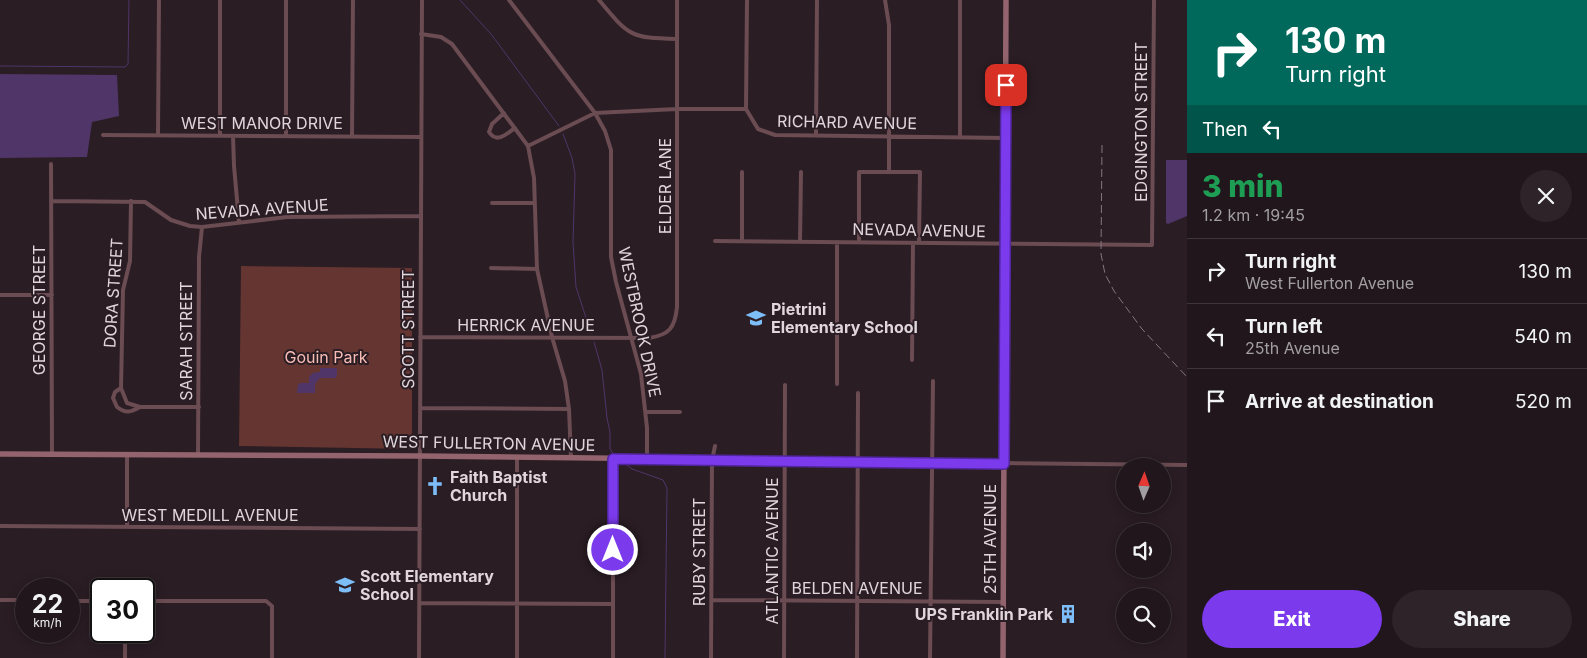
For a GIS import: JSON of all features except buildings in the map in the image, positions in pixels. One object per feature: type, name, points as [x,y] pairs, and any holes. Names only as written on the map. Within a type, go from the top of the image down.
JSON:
[{"type":"street","points":[[158,135],[159,0]]},
{"type":"street","points":[[220,0],[220,136]]},
{"type":"street","points":[[286,0],[286,136]]},
{"type":"street","points":[[352,136],[353,0]]},
{"type":"street","name":"SCOTT STREET","points":[[420,658],[422,0]]},
{"type":"street","name":"WESTBROOK DRIVE","points":[[509,0],[595,113],[606,132],[611,150],[611,257],[641,374],[646,412],[647,459]]},
{"type":"street","points":[[599,0],[621,27],[634,34],[647,38],[678,38]]},
{"type":"street","name":"ELDER LANE","points":[[631,338],[649,338],[662,335],[672,327],[676,318],[678,0]]},
{"type":"street","points":[[528,146],[595,113],[678,109],[746,109],[747,0]]},
{"type":"street","points":[[816,136],[818,0]]},
{"type":"street","points":[[885,0],[889,24],[889,172]]},
{"type":"street","points":[[960,0],[960,137]]},
{"type":"street","name":"25TH AVENUE","points":[[1003,658],[1006,0]]},
{"type":"street","name":"EDGINGTON STREET","points":[[1152,245],[1154,0]]},
{"type":"street","points":[[421,34],[441,37],[452,44],[528,146],[534,170],[537,269],[552,337],[565,381],[569,408],[571,458]]},
{"type":"street","name":"RICHARD AVENUE","points":[[746,109],[758,129],[775,135],[1006,138]]},
{"type":"street","points":[[504,113],[490,126],[490,135],[501,138],[515,128]]},
{"type":"street","name":"WEST MANOR DRIVE","points":[[102,135],[421,137]]},
{"type":"street","points":[[233,136],[239,222]]},
{"type":"street","name":"GEORGE STREET","points":[[51,164],[52,455]]},
{"type":"street","points":[[742,172],[742,241]]},
{"type":"street","points":[[800,242],[801,172]]},
{"type":"street","points":[[859,242],[859,172],[920,172],[919,243]]},
{"type":"street","name":"NEVADA AVENUE","points":[[52,201],[145,202],[161,214],[181,224],[202,227],[287,217],[421,216]]},
{"type":"street","name":"DORA STREET","points":[[131,201],[130,261],[123,290],[120,388],[115,392],[113,398],[117,407],[126,412],[131,412],[140,407]]},
{"type":"street","points":[[492,203],[534,203]]},
{"type":"street","name":"SARAH STREET","points":[[198,455],[199,257],[202,227]]},
{"type":"street","name":"NEVADA AVENUE","points":[[716,241],[1152,245]]},
{"type":"street","points":[[837,242],[837,384]]},
{"type":"street","points":[[912,360],[913,243]]},
{"type":"street","points":[[491,268],[537,269]]},
{"type":"street","points":[[0,295],[52,296]]},
{"type":"street","name":"HERRICK AVENUE","points":[[420,337],[631,338]]},
{"type":"street","points":[[930,658],[933,381]]},
{"type":"street","name":"ATLANTIC AVENUE","points":[[784,658],[785,385]]},
{"type":"street","points":[[120,388],[126,403],[140,407],[199,407]]},
{"type":"street","points":[[857,658],[858,394]]},
{"type":"street","points":[[420,408],[569,408]]},
{"type":"street","name":"WESTBROOK DRIVE","points":[[646,412],[680,412]]},
{"type":"street","name":"RUBY STREET","points":[[711,658],[712,460],[714,446]]},
{"type":"street","name":"WEST FULLERTON AVENUE","points":[[0,454],[420,456],[1187,465]]},
{"type":"street","points":[[127,454],[127,527]]},
{"type":"street","points":[[517,458],[517,658]]},
{"type":"street","points":[[613,459],[613,658]]},
{"type":"street","name":"WEST MEDILL AVENUE","points":[[0,526],[420,529]]},
{"type":"street","points":[[0,600],[15,600]]},
{"type":"street","name":"BELDEN AVENUE","points":[[711,600],[1003,602]]},
{"type":"street","points":[[155,601],[266,601],[272,606],[272,658]]},
{"type":"street","points":[[420,603],[613,604]]},
{"type":"street","points":[[125,643],[125,658]]},
{"type":"green space","name":"Gouin Park","points":[[241,266],[412,268],[412,449],[239,446]]},
{"type":"shaded area","points":[[0,74],[117,75],[119,116],[92,122],[87,157],[0,158]]},
{"type":"shaded area","points":[[1166,160],[1187,160],[1187,216],[1168,224],[1166,223]]},
{"type":"shaded area","points":[[320,368],[337,368],[337,376],[335,378],[320,378],[315,384],[315,393],[297,393],[298,385],[300,383],[309,383],[309,377],[313,373],[320,372]]},
{"type":"waterway","points":[[0,66],[125,67],[128,64],[129,0]]},
{"type":"waterway","points":[[460,0],[491,34],[559,126]]},
{"type":"waterway","points":[[563,134],[572,158],[575,174],[573,242],[576,287],[591,333]]},
{"type":"waterway","points":[[594,342],[602,370],[610,432],[610,449],[615,456]]},
{"type":"waterway","points":[[622,461],[632,469],[663,480],[667,488],[665,658]]},
{"type":"railway","points":[[1102,145],[1101,254],[1105,274],[1114,291],[1142,329],[1187,377]]},
{"type":"place","name":"Pietrini Elementary School","points":[[756,318]]},
{"type":"place","name":"Faith Baptist Church","points":[[435,486]]},
{"type":"place","name":"Scott Elementary School","points":[[345,585]]},
{"type":"place","name":"UPS Franklin Park","points":[[1068,614]]},
{"type":"route","points":[[613,550],[613,459],[1004,464],[1006,85]]}]
